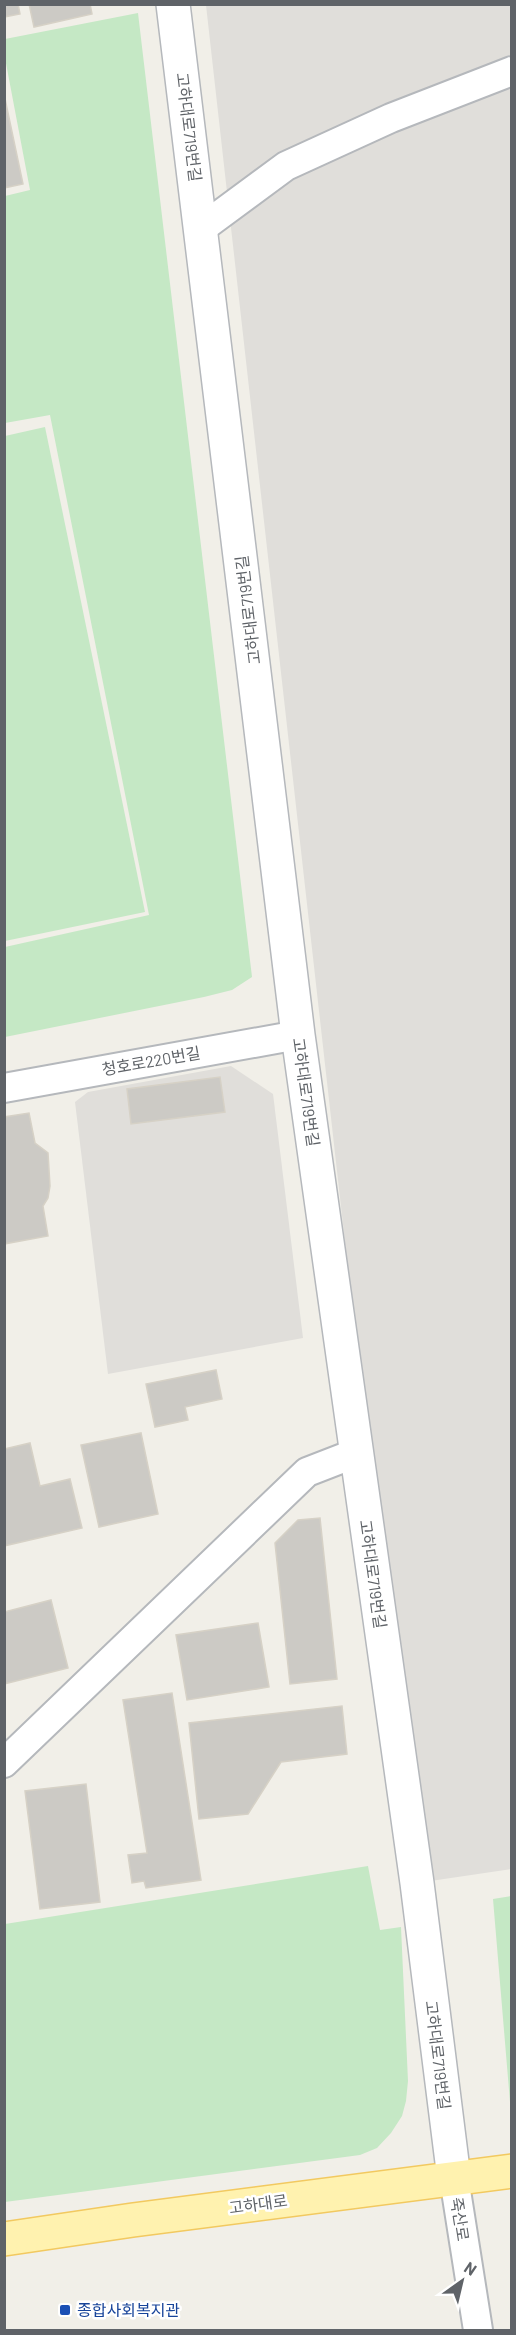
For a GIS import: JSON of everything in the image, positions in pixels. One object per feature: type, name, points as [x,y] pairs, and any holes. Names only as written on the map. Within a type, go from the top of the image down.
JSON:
[{"type":"main road","name":"고하대로","points":[[4,2239],[512,2171]]},
{"type":"street","name":"고하대로719번길","points":[[174,4],[298,1035],[417,1883],[454,2178]]},
{"type":"street","points":[[202,228],[286,166],[391,118],[512,71]]},
{"type":"street","name":"청호로220번길","points":[[4,1088],[298,1035]]},
{"type":"street","points":[[4,1763],[307,1472],[356,1453]]},
{"type":"street","name":"죽산로","points":[[454,2178],[478,2331]]},
{"type":"shaded area","points":[[206,5],[511,5],[511,1869],[417,1883]]},
{"type":"shaded area","points":[[231,1066],[273,1094],[303,1338],[108,1374],[75,1102],[88,1092]]},
{"type":"green space","points":[[138,13],[252,977],[232,990],[204,997],[5,1037],[5,947],[149,915],[50,415],[5,423],[5,196],[30,190],[5,58],[5,39]]},
{"type":"green space","points":[[45,427],[145,912],[5,941],[5,436]]},
{"type":"green space","points":[[368,1866],[380,1930],[401,1927],[408,2081],[402,2116],[377,2148],[360,2155],[5,2202],[5,1924]]},
{"type":"green space","points":[[511,1896],[512,2102],[510,2102],[493,1899]]},
{"type":"building","points":[[4,4],[18,4],[20,14],[4,17]]},
{"type":"building","points":[[29,4],[90,4],[92,14],[34,27]]},
{"type":"building","points":[[4,94],[23,184],[4,188]]},
{"type":"building","points":[[220,1077],[225,1112],[131,1124],[127,1089]]},
{"type":"building","points":[[29,1113],[35,1143],[48,1153],[50,1186],[48,1198],[43,1206],[48,1236],[4,1244],[4,1117]]},
{"type":"building","points":[[216,1370],[222,1399],[185,1407],[188,1420],[155,1427],[146,1384]]},
{"type":"building","points":[[141,1433],[158,1514],[99,1527],[81,1445]]},
{"type":"building","points":[[30,1443],[40,1486],[70,1479],[82,1528],[4,1546],[4,1449]]},
{"type":"building","points":[[320,1518],[337,1679],[290,1684],[275,1543],[298,1520]]},
{"type":"building","points":[[51,1600],[68,1668],[4,1684],[4,1612]]},
{"type":"building","points":[[258,1623],[269,1687],[187,1700],[176,1635]]},
{"type":"building","points":[[172,1693],[201,1880],[146,1888],[144,1881],[132,1883],[128,1855],[147,1853],[123,1700]]},
{"type":"building","points":[[342,1706],[347,1754],[281,1762],[248,1814],[199,1819],[189,1723]]},
{"type":"building","points":[[86,1784],[100,1902],[40,1909],[25,1791]]},
{"type":"place","name":"종합사회복지관","points":[[65,2310]]}]
